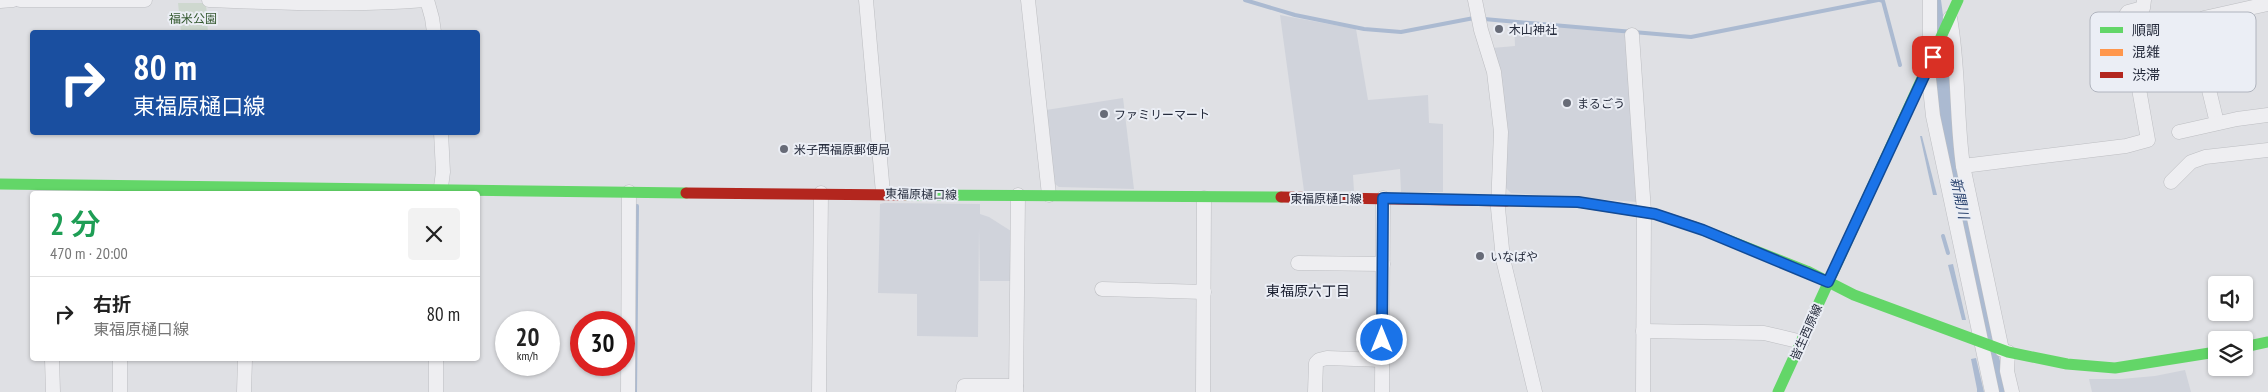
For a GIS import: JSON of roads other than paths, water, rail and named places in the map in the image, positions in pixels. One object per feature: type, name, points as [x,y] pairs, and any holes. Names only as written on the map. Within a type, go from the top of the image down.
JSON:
[{"type":"main road","name":"皆生西原線","points":[[1778,392],[1958,0]]},
{"type":"main road","name":"東福原樋口線","points":[[0,184],[55,189],[440,191]]},
{"type":"main road","name":"東福原樋口線","points":[[480,191],[1049,194],[1204,198],[1383,198],[1578,202],[1644,212],[1703,230],[1828,282],[1854,295],[2003,350],[2067,364],[2114,368],[2144,365],[2208,353]]},
{"type":"main road","points":[[2253,344],[2268,342]]},
{"type":"street","points":[[0,1],[13,0]]},
{"type":"street","points":[[20,0],[146,0]]},
{"type":"street","points":[[209,0],[364,3],[426,0],[434,30]]},
{"type":"street","points":[[866,0],[883,193]]},
{"type":"street","points":[[1028,0],[1049,194]]},
{"type":"street","points":[[1476,0],[1481,30],[1494,72],[1501,132],[1498,200],[1503,259],[1535,392]]},
{"type":"street","points":[[1930,0],[1930,64],[1933,116],[1992,392]]},
{"type":"street","points":[[1949,0],[1949,21],[1956,47],[1959,138],[1963,166],[2012,392]]},
{"type":"street","points":[[2128,12],[2143,8],[2144,0]]},
{"type":"street","points":[[2233,12],[2267,5]]},
{"type":"street","points":[[1632,35],[1644,212],[1643,392]]},
{"type":"street","points":[[1963,166],[2126,146],[2148,140],[2139,92]]},
{"type":"street","points":[[2210,92],[2217,123]]},
{"type":"street","points":[[2179,132],[2217,123],[2268,115]]},
{"type":"street","points":[[440,191],[443,172],[441,135]]},
{"type":"street","points":[[2171,182],[2191,162],[2205,157],[2268,150]]},
{"type":"street","points":[[628,392],[629,192]]},
{"type":"street","points":[[820,392],[821,193]]},
{"type":"street","points":[[963,392],[964,386],[1016,389],[1018,195]]},
{"type":"street","points":[[1203,392],[1204,198]]},
{"type":"street","points":[[1382,392],[1383,198]]},
{"type":"street","points":[[1298,263],[1383,264]]},
{"type":"street","points":[[1102,289],[1204,292]]},
{"type":"street","points":[[1643,331],[1764,333],[1802,342]]},
{"type":"street","points":[[1314,392],[1316,363],[1319,360],[1327,358],[1382,360]]},
{"type":"street","points":[[52,361],[53,392]]},
{"type":"street","points":[[120,361],[120,392]]},
{"type":"street","points":[[244,392],[245,361]]},
{"type":"street","points":[[436,361],[436,392]]},
{"type":"water","name":"新開川","points":[[1935,0],[1941,0],[1950,69],[1955,148],[2000,361],[2009,392],[1998,392],[1974,294],[1936,96]]},
{"type":"water","points":[[1920,136],[1922,136],[1937,195],[1933,195]]},
{"type":"water","points":[[1953,264],[1966,320],[1962,320],[1948,265]]},
{"type":"water","points":[[1976,358],[1984,392],[1977,392],[1971,359]]},
{"type":"waterway","points":[[1245,0],[1295,15],[1364,29],[1401,32],[1474,18]]},
{"type":"waterway","points":[[1484,19],[1691,37],[1878,0]]},
{"type":"waterway","points":[[1880,0],[1883,1],[1900,65]]},
{"type":"waterway","points":[[635,392],[637,206]]},
{"type":"waterway","points":[[1943,236],[1948,253]]},
{"type":"place","name":"木山神社","points":[[1499,29]]},
{"type":"place","name":"まるごう","points":[[1567,103]]},
{"type":"place","name":"ファミリーマート","points":[[1104,114]]},
{"type":"place","name":"米子西福原郵便局","points":[[784,149]]},
{"type":"place","name":"いなばや","points":[[1480,256]]},
{"type":"district","name":"東福原六丁目","points":[[1308,291]]},
{"type":"park label","name":"福米公園","points":[[193,18]]}]
